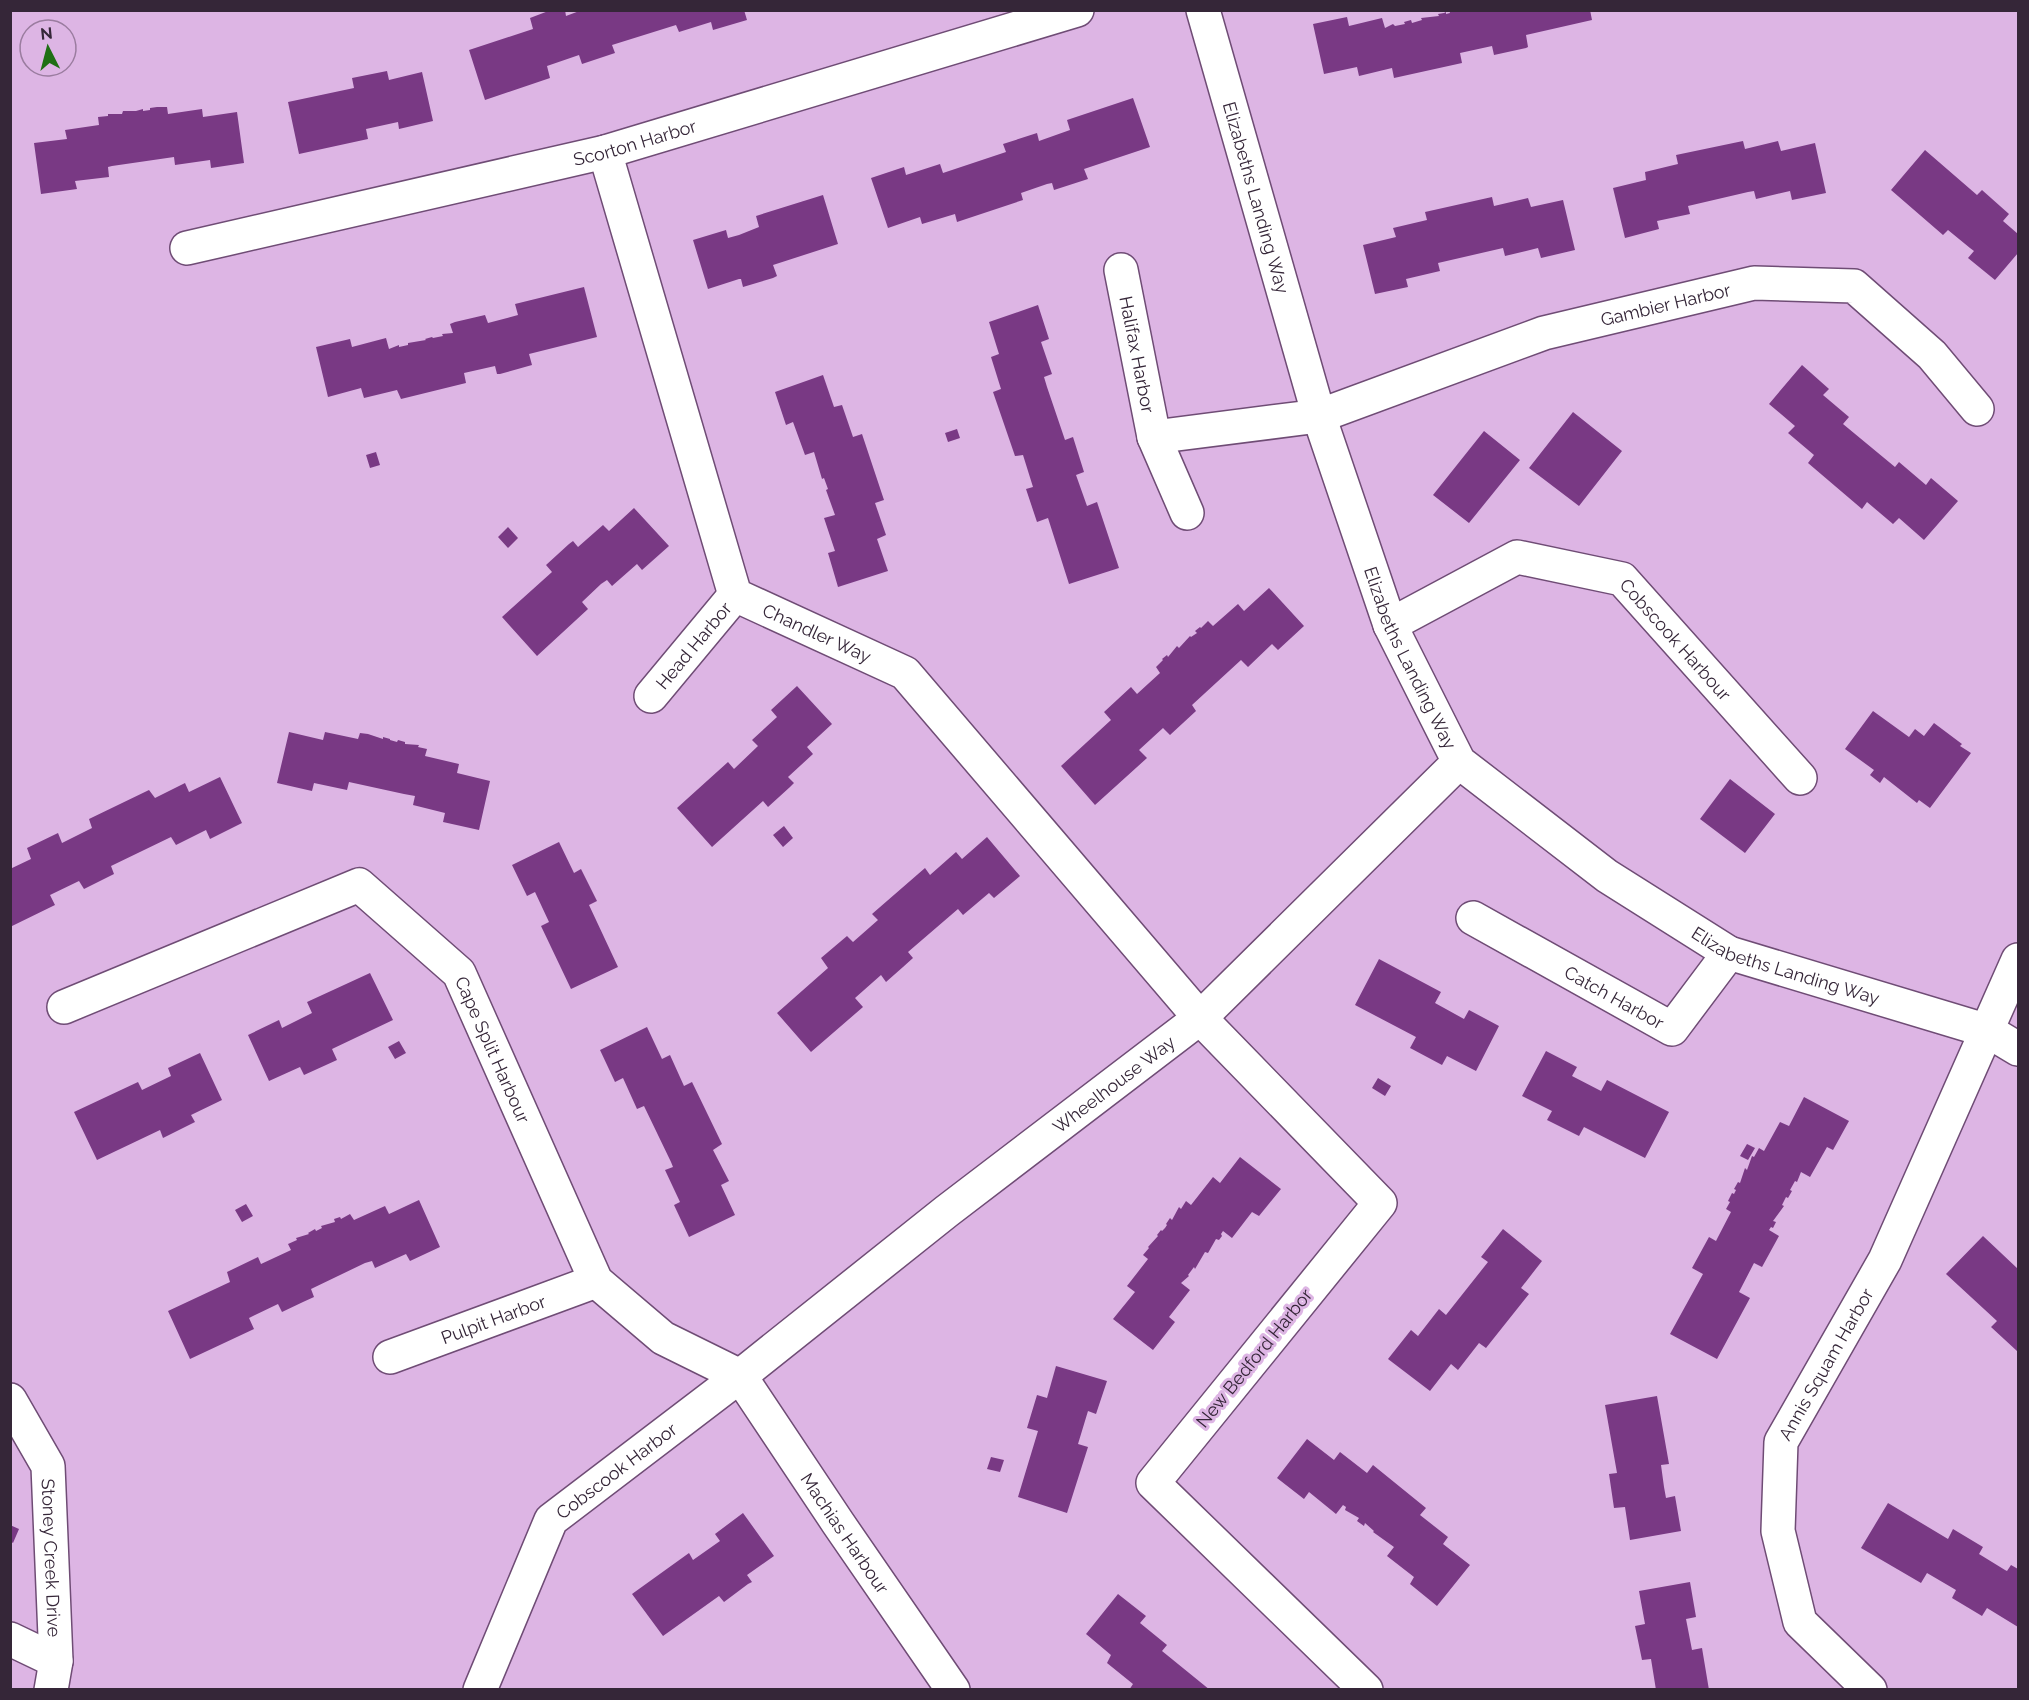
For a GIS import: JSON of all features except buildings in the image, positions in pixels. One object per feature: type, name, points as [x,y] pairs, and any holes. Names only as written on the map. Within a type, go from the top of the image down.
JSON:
[{"type":"street","name":"Scorton Harbor","points":[[187,248],[605,152],[1077,10]]},
{"type":"street","name":"Elizabeths Landing Way","points":[[1203,10],[1319,416],[1390,625],[1459,762],[1607,876],[1729,953],[1988,1031],[2019,1049]]},
{"type":"street","points":[[605,152],[735,595]]},
{"type":"street","name":"Halifax Harbor","points":[[1121,270],[1154,437],[1187,513]]},
{"type":"street","name":"Gambier Harbor","points":[[1319,416],[1544,333],[1754,283],[1854,286],[1932,355],[1977,409]]},
{"type":"street","name":"Halifax Harbor","points":[[1154,437],[1319,416]]},
{"type":"street","name":"Cobscook Harbour","points":[[1390,625],[1517,557],[1622,579],[1800,778]]},
{"type":"street","name":"Head Harbor","points":[[651,696],[735,595]]},
{"type":"street","name":"Chandler Way","points":[[735,595],[905,673],[1200,1018]]},
{"type":"street","name":"Wheelhouse Way","points":[[740,1376],[947,1211],[1200,1018],[1459,762]]},
{"type":"street","name":"Cape Split Harbour","points":[[64,1007],[359,885],[459,973],[596,1281],[663,1338],[740,1376]]},
{"type":"street","name":"Catch Harbor","points":[[1473,918],[1672,1029],[1729,953]]},
{"type":"street","name":"Annis Squam Harbor","points":[[1870,1689],[1800,1622],[1778,1531],[1781,1442],[1885,1260],[2019,960]]},
{"type":"street","name":"New Bedford Harbor","points":[[1200,1018],[1380,1203],[1153,1483],[1366,1689]]},
{"type":"street","name":"Pulpit Harbor","points":[[390,1358],[596,1281]]},
{"type":"street","name":"Cobscook Harbor","points":[[480,1689],[551,1520],[740,1376]]},
{"type":"street","name":"Machias Harbour","points":[[740,1376],[953,1689]]},
{"type":"street","name":"Stoney Creek Drive","points":[[10,1400],[48,1466],[53,1675]]},
{"type":"street","points":[[10,1639],[53,1675]]}]
